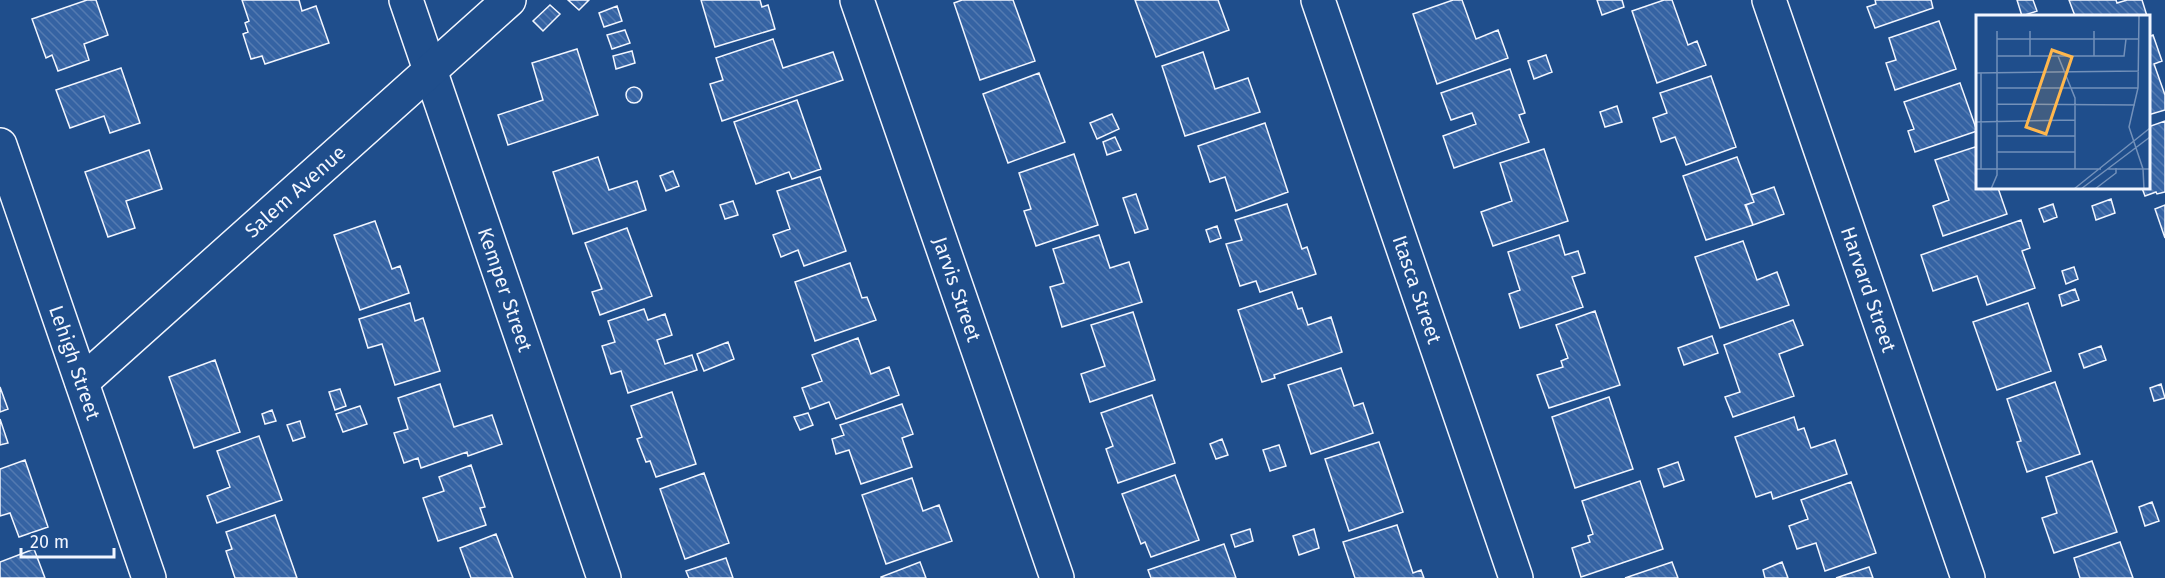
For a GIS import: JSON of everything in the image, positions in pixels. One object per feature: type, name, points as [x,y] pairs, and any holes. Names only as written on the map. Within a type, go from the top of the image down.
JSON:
[{"type":"street","name":"Kemper Street","points":[[406,0],[604,578]]},
{"type":"street","name":"Salem Avenue","points":[[82,382],[509,0]]},
{"type":"street","name":"Jarvis Street","points":[[857,0],[1057,578]]},
{"type":"street","name":"Itasca Street","points":[[1318,0],[1516,578]]},
{"type":"street","name":"Harvard Street","points":[[1769,0],[1968,578]]},
{"type":"street","name":"Lehigh Street","points":[[0,145],[149,578]]},
{"type":"building","points":[[87,0],[96,0],[108,35],[84,44],[89,60],[58,71],[52,55],[46,58],[32,19]]},
{"type":"building","points":[[242,0],[299,0],[302,11],[316,6],[329,43],[265,64],[262,56],[251,59],[243,34],[248,32],[245,23],[249,21]]},
{"type":"building","points":[[568,0],[589,0],[579,10]]},
{"type":"building","points":[[701,0],[760,0],[762,7],[768,5],[775,29],[715,47]]},
{"type":"building","points":[[962,0],[1013,0],[1035,61],[980,80],[954,3]]},
{"type":"building","points":[[1135,0],[1218,0],[1229,30],[1156,57]]},
{"type":"building","points":[[1453,0],[1462,0],[1476,39],[1498,30],[1508,58],[1437,84],[1413,14]]},
{"type":"building","points":[[1597,0],[1622,0],[1624,7],[1602,15]]},
{"type":"building","points":[[1664,0],[1672,0],[1688,45],[1697,41],[1706,65],[1657,83],[1632,11]]},
{"type":"building","points":[[1875,0],[1931,0],[1933,8],[1875,28],[1867,7],[1876,4]]},
{"type":"building","points":[[2017,0],[2033,0],[2037,11],[2022,15]]},
{"type":"building","points":[[2069,0],[2116,0],[2117,3],[2142,0],[2147,15],[2075,15]]},
{"type":"building","points":[[550,5],[560,14],[543,31],[533,21]]},
{"type":"building","points":[[617,6],[622,21],[604,27],[599,13]]},
{"type":"building","points":[[1939,21],[1956,69],[1895,90],[1886,63],[1896,60],[1889,38]]},
{"type":"building","points":[[625,30],[630,43],[612,49],[607,35]]},
{"type":"building","points":[[2153,35],[2162,61],[2154,64],[2165,95],[2165,110],[2150,114],[2150,36]]},
{"type":"building","points":[[773,39],[783,68],[833,52],[843,80],[722,121],[710,84],[723,80],[716,58]]},
{"type":"building","points":[[577,49],[598,115],[508,145],[498,115],[543,100],[532,63]]},
{"type":"building","points":[[632,51],[635,63],[616,69],[613,56]]},
{"type":"building","points":[[1203,52],[1215,89],[1248,78],[1260,112],[1185,136],[1162,66]]},
{"type":"building","points":[[1546,55],[1552,72],[1534,79],[1528,61]]},
{"type":"building","points":[[121,68],[140,123],[110,133],[104,116],[70,128],[56,90]]},
{"type":"building","points":[[1510,69],[1525,113],[1519,115],[1529,142],[1454,168],[1443,136],[1476,124],[1472,113],[1451,120],[1441,93]]},
{"type":"building","points":[[1039,73],[1065,142],[1008,163],[983,94]]},
{"type":"building","points":[[1711,76],[1736,147],[1686,165],[1675,137],[1661,142],[1653,118],[1667,113],[1660,93]]},
{"type":"building","points":[[1960,83],[1976,131],[1915,152],[1908,131],[1914,129],[1904,102]]},
{"type":"building","points":[[631,87],[637,87],[642,95],[640,101],[631,103],[626,98],[626,92]]},
{"type":"building","points":[[797,100],[821,169],[792,179],[789,172],[756,184],[734,122]]},
{"type":"building","points":[[1617,106],[1622,122],[1605,127],[1600,112]]},
{"type":"building","points":[[1112,114],[1119,129],[1097,139],[1090,123]]},
{"type":"building","points":[[2165,121],[2165,192],[2145,196],[2142,189],[2150,189],[2150,126]]},
{"type":"building","points":[[1265,123],[1288,192],[1236,211],[1225,177],[1210,182],[1198,146]]},
{"type":"building","points":[[1115,137],[1121,150],[1107,155],[1103,142]]},
{"type":"building","points":[[1976,147],[1976,189],[1998,189],[2007,214],[1943,236],[1933,206],[1949,200],[1935,160]]},
{"type":"building","points":[[1544,149],[1568,221],[1493,246],[1481,212],[1512,201],[1500,163]]},
{"type":"building","points":[[149,150],[162,189],[126,201],[135,228],[108,237],[85,172]]},
{"type":"building","points":[[1074,154],[1098,225],[1036,246],[1024,211],[1031,209],[1019,173]]},
{"type":"building","points":[[598,157],[609,190],[637,181],[646,210],[573,234],[553,172]]},
{"type":"building","points":[[1737,157],[1754,202],[1745,205],[1753,225],[1706,240],[1683,176]]},
{"type":"building","points":[[673,171],[679,186],[666,191],[660,176]]},
{"type":"building","points":[[820,177],[846,251],[804,266],[798,250],[781,257],[773,235],[790,229],[777,191]]},
{"type":"building","points":[[1774,187],[1784,214],[1753,225],[1746,205],[1754,202],[1751,195]]},
{"type":"building","points":[[1136,194],[1148,229],[1135,233],[1123,198]]},
{"type":"building","points":[[2111,199],[2115,213],[2096,220],[2092,206]]},
{"type":"building","points":[[733,201],[738,215],[725,219],[720,205]]},
{"type":"building","points":[[1287,204],[1302,249],[1307,247],[1316,274],[1260,292],[1256,281],[1240,286],[1226,244],[1242,240],[1235,220]]},
{"type":"building","points":[[2053,204],[2057,217],[2044,222],[2039,209]]},
{"type":"building","points":[[2165,205],[2165,238],[2155,209]]},
{"type":"building","points":[[2021,220],[2030,248],[2022,251],[2035,288],[1987,305],[1977,276],[1933,291],[1921,255]]},
{"type":"building","points":[[375,221],[392,269],[400,266],[409,293],[360,310],[334,235]]},
{"type":"building","points":[[1217,226],[1221,238],[1210,242],[1206,230]]},
{"type":"building","points":[[627,228],[652,296],[600,315],[592,292],[602,289],[585,243]]},
{"type":"building","points":[[1099,235],[1110,268],[1129,262],[1142,302],[1062,327],[1050,287],[1064,283],[1053,249]]},
{"type":"building","points":[[1559,235],[1565,255],[1578,251],[1585,273],[1572,277],[1583,307],[1520,328],[1509,294],[1520,290],[1508,252]]},
{"type":"building","points":[[1743,241],[1757,280],[1777,272],[1789,305],[1720,328],[1695,257]]},
{"type":"building","points":[[850,263],[862,298],[867,297],[876,320],[815,341],[795,282]]},
{"type":"building","points":[[2074,267],[2078,279],[2066,284],[2062,271]]},
{"type":"building","points":[[2075,289],[2079,300],[2062,306],[2059,295]]},
{"type":"building","points":[[1292,292],[1298,309],[1302,308],[1308,325],[1331,317],[1342,352],[1274,375],[1275,378],[1262,382],[1238,310]]},
{"type":"building","points":[[410,303],[415,321],[423,318],[440,371],[395,385],[382,344],[368,348],[359,319]]},
{"type":"building","points":[[2028,303],[2051,371],[1997,390],[1973,322]]},
{"type":"building","points":[[644,309],[648,320],[665,314],[672,335],[657,340],[665,364],[692,355],[697,370],[628,393],[621,371],[611,374],[602,346],[615,342],[608,321]]},
{"type":"building","points":[[1595,311],[1620,385],[1549,408],[1537,375],[1563,367],[1561,361],[1568,358],[1556,325]]},
{"type":"building","points":[[1133,312],[1155,380],[1090,402],[1081,374],[1105,366],[1091,325]]},
{"type":"building","points":[[1793,320],[1803,345],[1779,354],[1794,396],[1733,417],[1725,397],[1740,392],[1724,345]]},
{"type":"building","points":[[1712,336],[1718,353],[1684,365],[1678,348]]},
{"type":"building","points":[[858,338],[871,374],[889,367],[899,395],[836,419],[829,402],[810,409],[802,388],[822,381],[812,355]]},
{"type":"building","points":[[728,342],[734,359],[704,371],[697,354]]},
{"type":"building","points":[[2101,346],[2106,360],[2084,368],[2079,354]]},
{"type":"building","points":[[215,360],[240,432],[194,448],[169,377]]},
{"type":"building","points":[[1341,368],[1354,406],[1363,403],[1373,433],[1311,454],[1288,385]]},
{"type":"building","points":[[2055,382],[2080,454],[2027,472],[2017,442],[2021,441],[2007,399]]},
{"type":"building","points":[[440,384],[454,427],[492,415],[502,444],[468,456],[467,452],[421,468],[418,458],[404,463],[394,433],[408,429],[398,398]]},
{"type":"building","points":[[2161,384],[2165,398],[2154,401],[2150,388]]},
{"type":"building","points":[[0,387],[8,409],[0,412]]},
{"type":"building","points":[[340,389],[346,406],[335,410],[329,392]]},
{"type":"building","points":[[672,392],[696,464],[656,477],[650,461],[646,462],[637,439],[642,437],[631,406]]},
{"type":"building","points":[[1152,395],[1175,463],[1118,483],[1106,449],[1113,446],[1101,413]]},
{"type":"building","points":[[1609,397],[1633,469],[1575,488],[1552,417]]},
{"type":"building","points":[[902,404],[913,434],[902,438],[912,467],[861,484],[849,450],[836,454],[832,439],[844,435],[840,425]]},
{"type":"building","points":[[360,406],[367,424],[343,432],[336,414]]},
{"type":"building","points":[[272,410],[276,421],[265,424],[262,414]]},
{"type":"building","points":[[808,413],[813,425],[800,430],[794,417]]},
{"type":"building","points":[[1794,417],[1798,430],[1804,428],[1811,448],[1835,440],[1847,474],[1773,499],[1771,492],[1756,497],[1735,437]]},
{"type":"building","points":[[0,419],[8,443],[0,445]]},
{"type":"building","points":[[300,421],[305,437],[293,441],[287,425]]},
{"type":"building","points":[[259,436],[282,500],[217,523],[207,496],[230,487],[217,451]]},
{"type":"building","points":[[1222,439],[1228,455],[1216,459],[1210,444]]},
{"type":"building","points":[[1379,442],[1403,512],[1349,531],[1325,459]]},
{"type":"building","points":[[1279,445],[1286,466],[1270,471],[1263,450]]},
{"type":"building","points":[[25,460],[48,527],[19,537],[10,513],[0,516],[0,469]]},
{"type":"building","points":[[2092,461],[2117,532],[2054,553],[2042,518],[2057,513],[2046,477]]},
{"type":"building","points":[[1678,462],[1684,480],[1664,487],[1658,469]]},
{"type":"building","points":[[471,465],[485,507],[480,508],[486,525],[438,541],[423,498],[444,491],[439,477]]},
{"type":"building","points":[[704,473],[729,543],[685,559],[660,489]]},
{"type":"building","points":[[1175,475],[1199,540],[1151,557],[1145,542],[1141,544],[1122,494]]},
{"type":"building","points":[[912,478],[923,511],[939,505],[952,541],[886,564],[862,495]]},
{"type":"building","points":[[1640,481],[1663,549],[1581,577],[1572,548],[1590,542],[1588,536],[1593,534],[1582,501]]},
{"type":"building","points":[[1851,482],[1876,553],[1825,571],[1816,543],[1797,549],[1789,526],[1808,519],[1801,500]]},
{"type":"building","points":[[2152,502],[2159,521],[2145,526],[2139,507]]},
{"type":"building","points":[[275,515],[297,578],[235,578],[226,551],[232,549],[226,532]]},
{"type":"building","points":[[1397,525],[1413,573],[1421,570],[1424,578],[1355,578],[1343,542]]},
{"type":"building","points":[[1250,529],[1253,541],[1235,547],[1231,535]]},
{"type":"building","points":[[1314,529],[1319,548],[1299,555],[1293,536]]},
{"type":"building","points":[[496,534],[513,578],[471,578],[460,548]]},
{"type":"building","points":[[2120,542],[2133,578],[2080,578],[2074,558]]},
{"type":"building","points":[[1224,544],[1236,578],[1151,578],[1148,570]]},
{"type":"building","points":[[34,549],[45,578],[0,578],[0,562]]},
{"type":"building","points":[[726,558],[733,578],[689,578],[686,571]]},
{"type":"building","points":[[920,562],[926,578],[881,578],[881,577]]},
{"type":"building","points":[[1672,562],[1678,578],[1625,578]]},
{"type":"building","points":[[1782,562],[1788,578],[1765,578],[1763,570]]},
{"type":"building","points":[[1869,567],[1873,578],[1836,578]]}]
